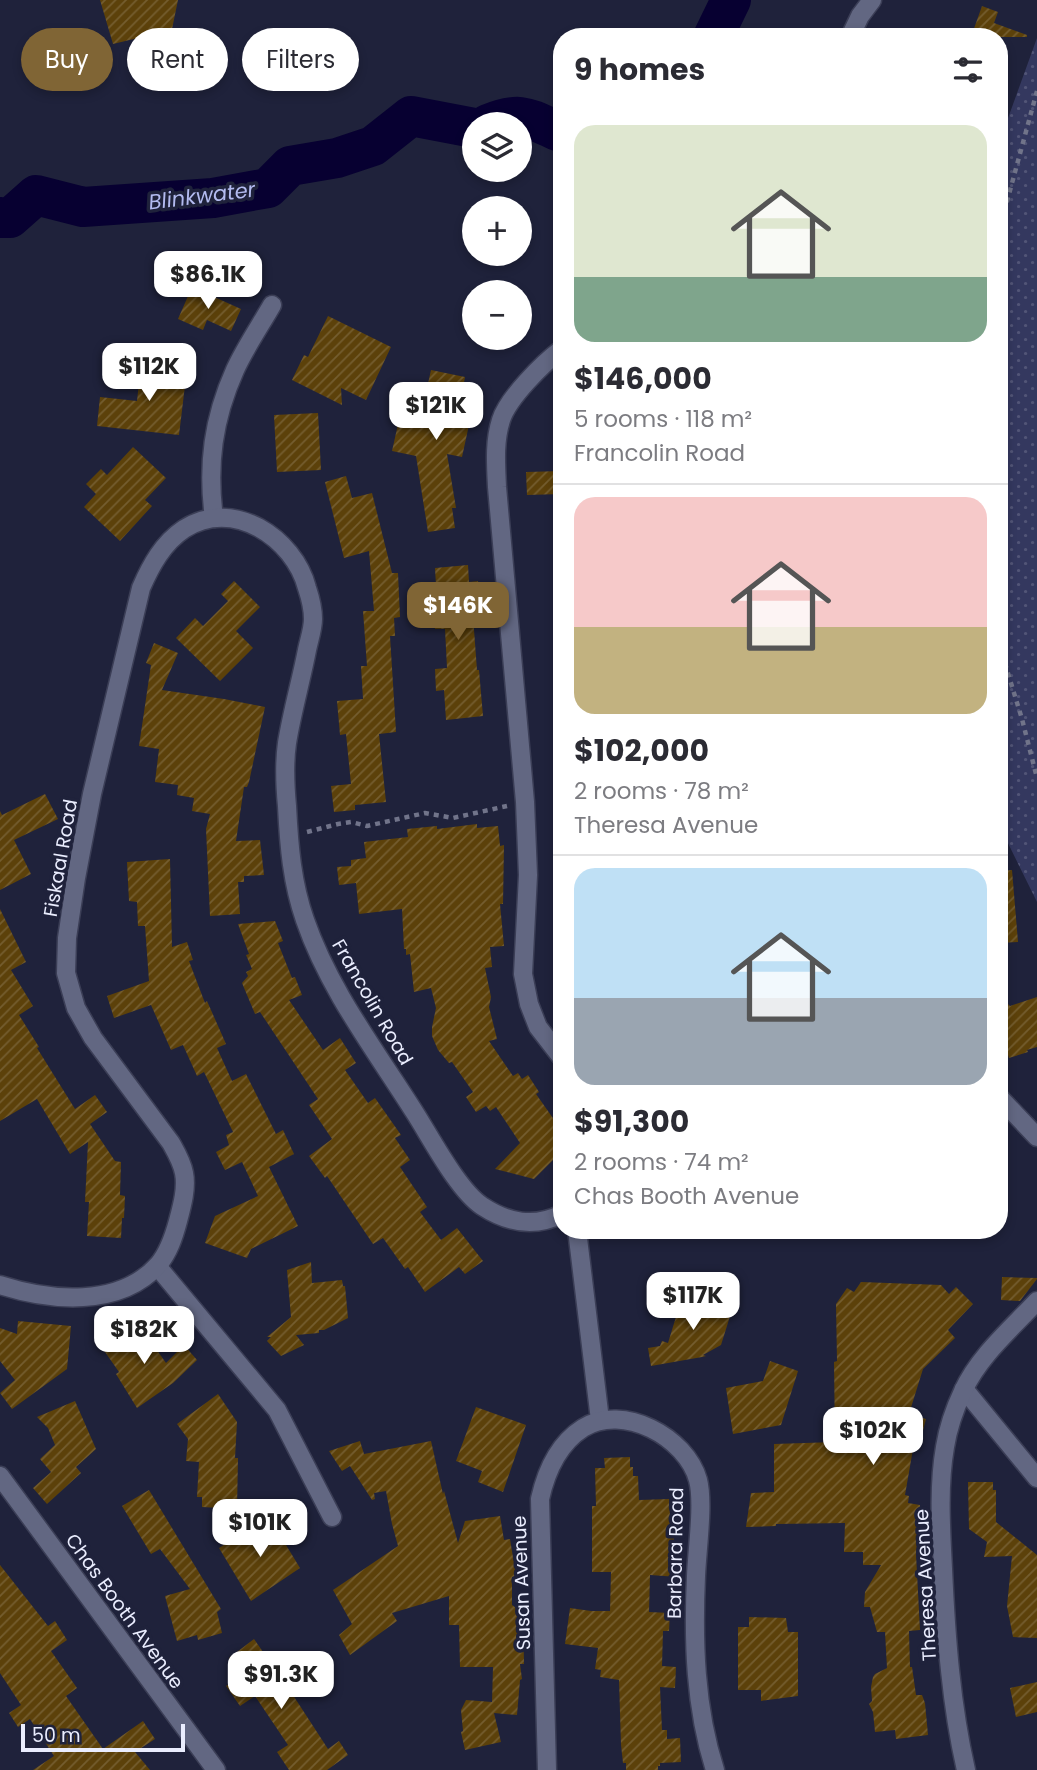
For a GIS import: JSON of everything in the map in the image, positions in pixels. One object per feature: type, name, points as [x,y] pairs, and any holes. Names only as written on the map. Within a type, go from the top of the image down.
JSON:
[{"type":"street","points":[[854,28],[872,0]]},
{"type":"street","points":[[215,518],[211,491],[213,437],[223,399],[236,369],[272,305]]},
{"type":"street","points":[[553,358],[518,391],[501,419],[496,450],[525,802],[528,875],[523,974],[529,1004],[538,1027],[553,1046]]},
{"type":"street","name":"Francolin Road","points":[[215,518],[245,521],[273,537],[296,561],[308,589],[313,619],[285,764],[290,857],[297,894],[324,968],[442,1157],[480,1205],[503,1217],[525,1223],[553,1218]]},
{"type":"street","name":"Fiskaal Road","points":[[0,1285],[20,1292],[68,1298],[114,1292],[134,1284],[157,1266],[174,1236],[183,1203],[184,1174],[172,1143],[93,1038],[76,1008],[66,973],[68,937],[92,794],[141,587],[149,569],[171,540],[201,521],[215,518]]},
{"type":"street","points":[[1008,1106],[1037,1137]]},
{"type":"street","points":[[578,1239],[600,1420]]},
{"type":"street","points":[[157,1266],[277,1410],[332,1517]]},
{"type":"street","name":"Theresa Avenue","points":[[967,1770],[951,1676],[945,1611],[941,1474],[945,1444],[964,1389],[981,1362],[1037,1301]]},
{"type":"street","points":[[964,1389],[1037,1478]]},
{"type":"street","name":"Susan Avenue","points":[[547,1770],[540,1499],[545,1478],[567,1441],[583,1428],[600,1420]]},
{"type":"street","name":"Barbara Road","points":[[600,1420],[635,1423],[660,1433],[691,1462],[698,1481],[700,1505],[694,1605],[695,1662],[708,1748],[715,1770]]},
{"type":"street","name":"Chas Booth Avenue","points":[[0,1476],[216,1770]]},
{"type":"path","points":[[1008,198],[1037,90]]},
{"type":"path","points":[[1008,673],[1037,778]]},
{"type":"path","points":[[288,834],[351,822],[367,826],[425,813],[453,818],[525,802]]},
{"type":"shaded area","points":[[1037,38],[1037,902],[1008,843],[1008,118]]},
{"type":"building","points":[[100,0],[178,0],[172,28],[127,28],[127,41],[113,44],[113,28],[108,28]]},
{"type":"building","points":[[982,6],[998,12],[994,23],[1008,28],[974,28]]},
{"type":"building","points":[[1008,28],[1027,35],[1008,37]]},
{"type":"building","points":[[192,287],[241,309],[231,331],[207,320],[203,330],[178,319]]},
{"type":"building","points":[[328,316],[391,347],[366,400],[341,388],[342,405],[292,380],[304,355],[308,357]]},
{"type":"building","points":[[141,364],[187,369],[179,435],[97,426],[100,397],[137,401]]},
{"type":"building","points":[[431,370],[465,377],[461,399],[474,402],[462,457],[447,454],[456,508],[452,508],[455,528],[428,532],[416,456],[392,451],[405,393],[425,397]]},
{"type":"building","points":[[318,413],[321,470],[277,472],[274,415]]},
{"type":"building","points":[[133,447],[166,478],[145,500],[152,506],[120,541],[84,507],[96,494],[86,484],[101,469],[107,475]]},
{"type":"building","points":[[553,471],[553,494],[527,495],[526,472]]},
{"type":"building","points":[[346,476],[352,498],[372,493],[392,573],[398,573],[400,617],[394,618],[395,636],[390,636],[396,732],[379,734],[386,802],[355,805],[355,810],[334,812],[331,786],[351,784],[346,734],[340,735],[337,701],[363,699],[361,666],[367,666],[363,611],[374,611],[369,551],[344,558],[325,482]]},
{"type":"building","points":[[468,565],[469,582],[478,581],[480,603],[472,603],[483,716],[446,720],[444,690],[436,691],[435,669],[447,668],[445,629],[435,629],[435,568]]},
{"type":"building","points":[[234,581],[260,607],[236,631],[253,648],[220,681],[176,638],[195,618],[203,626],[228,601],[221,594]]},
{"type":"building","points":[[154,643],[178,653],[162,690],[265,707],[249,782],[247,787],[244,787],[236,841],[260,840],[264,875],[244,876],[244,882],[238,882],[240,914],[210,916],[206,829],[210,814],[192,811],[194,798],[177,795],[178,785],[155,782],[159,749],[139,746],[151,665],[146,663]]},
{"type":"building","points":[[45,794],[58,819],[14,840],[31,874],[0,890],[0,811],[2,815]]},
{"type":"building","points":[[477,824],[477,828],[498,826],[500,846],[504,845],[503,904],[500,904],[504,946],[490,947],[492,967],[485,968],[491,997],[489,1007],[497,1039],[489,1041],[513,1076],[518,1073],[522,1079],[528,1075],[539,1092],[536,1094],[553,1118],[553,1160],[534,1179],[495,1169],[520,1143],[496,1107],[490,1111],[486,1106],[476,1112],[466,1097],[473,1092],[452,1062],[449,1063],[438,1050],[432,1036],[436,1008],[431,988],[414,992],[410,954],[406,955],[404,949],[402,909],[359,914],[356,883],[339,885],[337,867],[351,866],[351,860],[366,858],[364,842],[408,837],[407,829],[437,826],[437,829]]},
{"type":"building","points":[[170,859],[172,947],[187,942],[193,960],[189,961],[205,1003],[207,1001],[226,1044],[217,1048],[232,1081],[246,1074],[276,1134],[283,1130],[294,1154],[269,1167],[298,1226],[251,1249],[247,1258],[205,1243],[215,1216],[258,1196],[242,1162],[225,1170],[216,1152],[229,1145],[226,1135],[233,1132],[204,1072],[197,1076],[183,1045],[171,1050],[151,1005],[114,1018],[107,996],[149,981],[145,926],[138,926],[137,902],[129,901],[127,862]]},
{"type":"building","points":[[1008,870],[1012,870],[1018,942],[1008,943]]},
{"type":"building","points":[[0,909],[26,962],[11,970],[33,1006],[19,1015],[75,1109],[95,1095],[107,1112],[90,1124],[115,1161],[121,1162],[120,1195],[125,1196],[121,1238],[87,1236],[89,1202],[85,1202],[88,1142],[70,1154],[37,1099],[0,1121]]},
{"type":"building","points":[[275,921],[283,941],[278,943],[302,995],[289,1000],[323,1050],[340,1038],[356,1063],[345,1070],[368,1103],[375,1098],[401,1135],[395,1138],[410,1160],[400,1167],[427,1207],[420,1212],[441,1240],[457,1228],[483,1261],[465,1274],[459,1267],[425,1292],[383,1238],[373,1244],[327,1176],[325,1178],[309,1156],[332,1139],[309,1105],[318,1099],[260,1012],[255,1014],[242,983],[248,976],[246,972],[252,969],[238,924]]},
{"type":"building","points":[[1037,997],[1037,1047],[1009,1058],[1008,1004],[1010,1006]]},
{"type":"building","points":[[311,1262],[312,1283],[342,1280],[348,1318],[319,1330],[319,1333],[296,1335],[304,1345],[281,1356],[267,1341],[271,1337],[267,1337],[291,1317],[287,1270]]},
{"type":"building","points":[[1002,1277],[1037,1279],[1020,1301],[1001,1300]]},
{"type":"building","points":[[861,1282],[941,1285],[949,1294],[956,1287],[973,1304],[948,1330],[955,1338],[923,1369],[909,1414],[926,1419],[918,1450],[913,1449],[905,1495],[909,1496],[908,1503],[920,1505],[916,1554],[920,1630],[909,1631],[910,1667],[916,1695],[922,1695],[925,1703],[928,1735],[896,1739],[895,1730],[875,1732],[873,1712],[869,1704],[872,1701],[873,1677],[887,1668],[885,1632],[877,1632],[870,1607],[864,1607],[865,1592],[881,1565],[863,1565],[863,1552],[844,1552],[845,1523],[746,1527],[751,1493],[774,1492],[774,1444],[835,1442],[836,1304],[847,1288],[854,1292]]},
{"type":"building","points":[[683,1294],[719,1303],[718,1305],[732,1310],[721,1345],[703,1355],[706,1356],[651,1366],[648,1348],[660,1346],[662,1341],[668,1343]]},
{"type":"building","points":[[18,1321],[71,1326],[67,1369],[12,1409],[0,1393],[15,1380],[0,1361],[0,1328],[17,1334]]},
{"type":"building","points":[[124,1333],[128,1339],[141,1333],[144,1338],[147,1336],[166,1363],[184,1345],[197,1360],[173,1383],[137,1408],[116,1374],[119,1372],[98,1342],[107,1335]]},
{"type":"building","points":[[770,1361],[798,1371],[781,1425],[733,1434],[726,1388],[763,1381]]},
{"type":"building","points":[[218,1394],[237,1422],[237,1509],[202,1507],[202,1497],[197,1497],[199,1462],[186,1461],[188,1439],[177,1424]]},
{"type":"building","points":[[75,1401],[96,1449],[76,1467],[81,1473],[47,1504],[33,1488],[51,1472],[40,1459],[55,1445],[48,1428],[37,1417]]},
{"type":"building","points":[[476,1407],[526,1425],[503,1492],[478,1482],[482,1471],[456,1461]]},
{"type":"building","points":[[360,1441],[364,1454],[431,1441],[458,1543],[465,1521],[500,1516],[504,1540],[510,1539],[516,1576],[512,1577],[512,1605],[523,1613],[524,1664],[520,1664],[522,1679],[517,1715],[494,1713],[501,1742],[465,1750],[461,1732],[461,1710],[466,1700],[492,1702],[493,1667],[460,1667],[459,1625],[449,1625],[449,1596],[392,1613],[397,1621],[350,1655],[339,1635],[352,1624],[333,1590],[398,1546],[386,1491],[374,1493],[375,1499],[372,1500],[350,1466],[342,1471],[329,1451]]},
{"type":"building","points":[[630,1457],[633,1476],[638,1476],[639,1500],[669,1499],[670,1517],[674,1516],[674,1547],[681,1546],[678,1577],[650,1575],[649,1612],[670,1613],[669,1631],[663,1631],[662,1666],[676,1667],[675,1688],[660,1687],[662,1730],[667,1730],[667,1739],[680,1738],[681,1762],[660,1763],[658,1770],[626,1770],[621,1745],[619,1680],[600,1677],[601,1670],[595,1669],[598,1648],[565,1644],[570,1608],[610,1611],[611,1572],[592,1572],[595,1468],[605,1468],[604,1458]]},
{"type":"building","points":[[968,1482],[993,1482],[993,1490],[996,1490],[996,1522],[1037,1555],[1037,1638],[1013,1637],[1007,1606],[1012,1556],[984,1557],[987,1542],[969,1529]]},
{"type":"building","points":[[149,1490],[221,1609],[217,1612],[222,1633],[198,1640],[197,1635],[177,1641],[165,1596],[190,1589],[160,1549],[151,1554],[122,1506]]},
{"type":"building","points":[[269,1517],[300,1568],[251,1601],[219,1548]]},
{"type":"building","points":[[0,1565],[48,1626],[55,1621],[67,1640],[51,1651],[77,1688],[66,1696],[103,1749],[143,1721],[155,1739],[135,1752],[150,1770],[33,1770],[54,1756],[30,1719],[18,1727],[9,1713],[21,1705],[0,1673]]},
{"type":"building","points":[[749,1617],[786,1618],[788,1632],[798,1632],[798,1696],[761,1701],[761,1690],[738,1690],[738,1627],[749,1627]]},
{"type":"building","points":[[254,1639],[328,1749],[339,1741],[348,1755],[327,1770],[289,1770],[277,1752],[288,1745],[255,1696],[240,1706],[226,1686],[233,1681],[230,1677],[238,1671],[229,1658]]},
{"type":"building","points":[[1037,1682],[1037,1712],[1016,1717],[1010,1688]]},
{"type":"waterway","name":"Blinkwater","points":[[717,28],[731,0]]},
{"type":"waterway","name":"Blinkwater","points":[[0,217],[10,218],[36,195],[83,207],[213,198],[268,188],[290,166],[337,158],[373,146],[411,116],[462,126]]},
{"type":"waterway","name":"Blinkwater","points":[[532,120],[553,129]]}]
